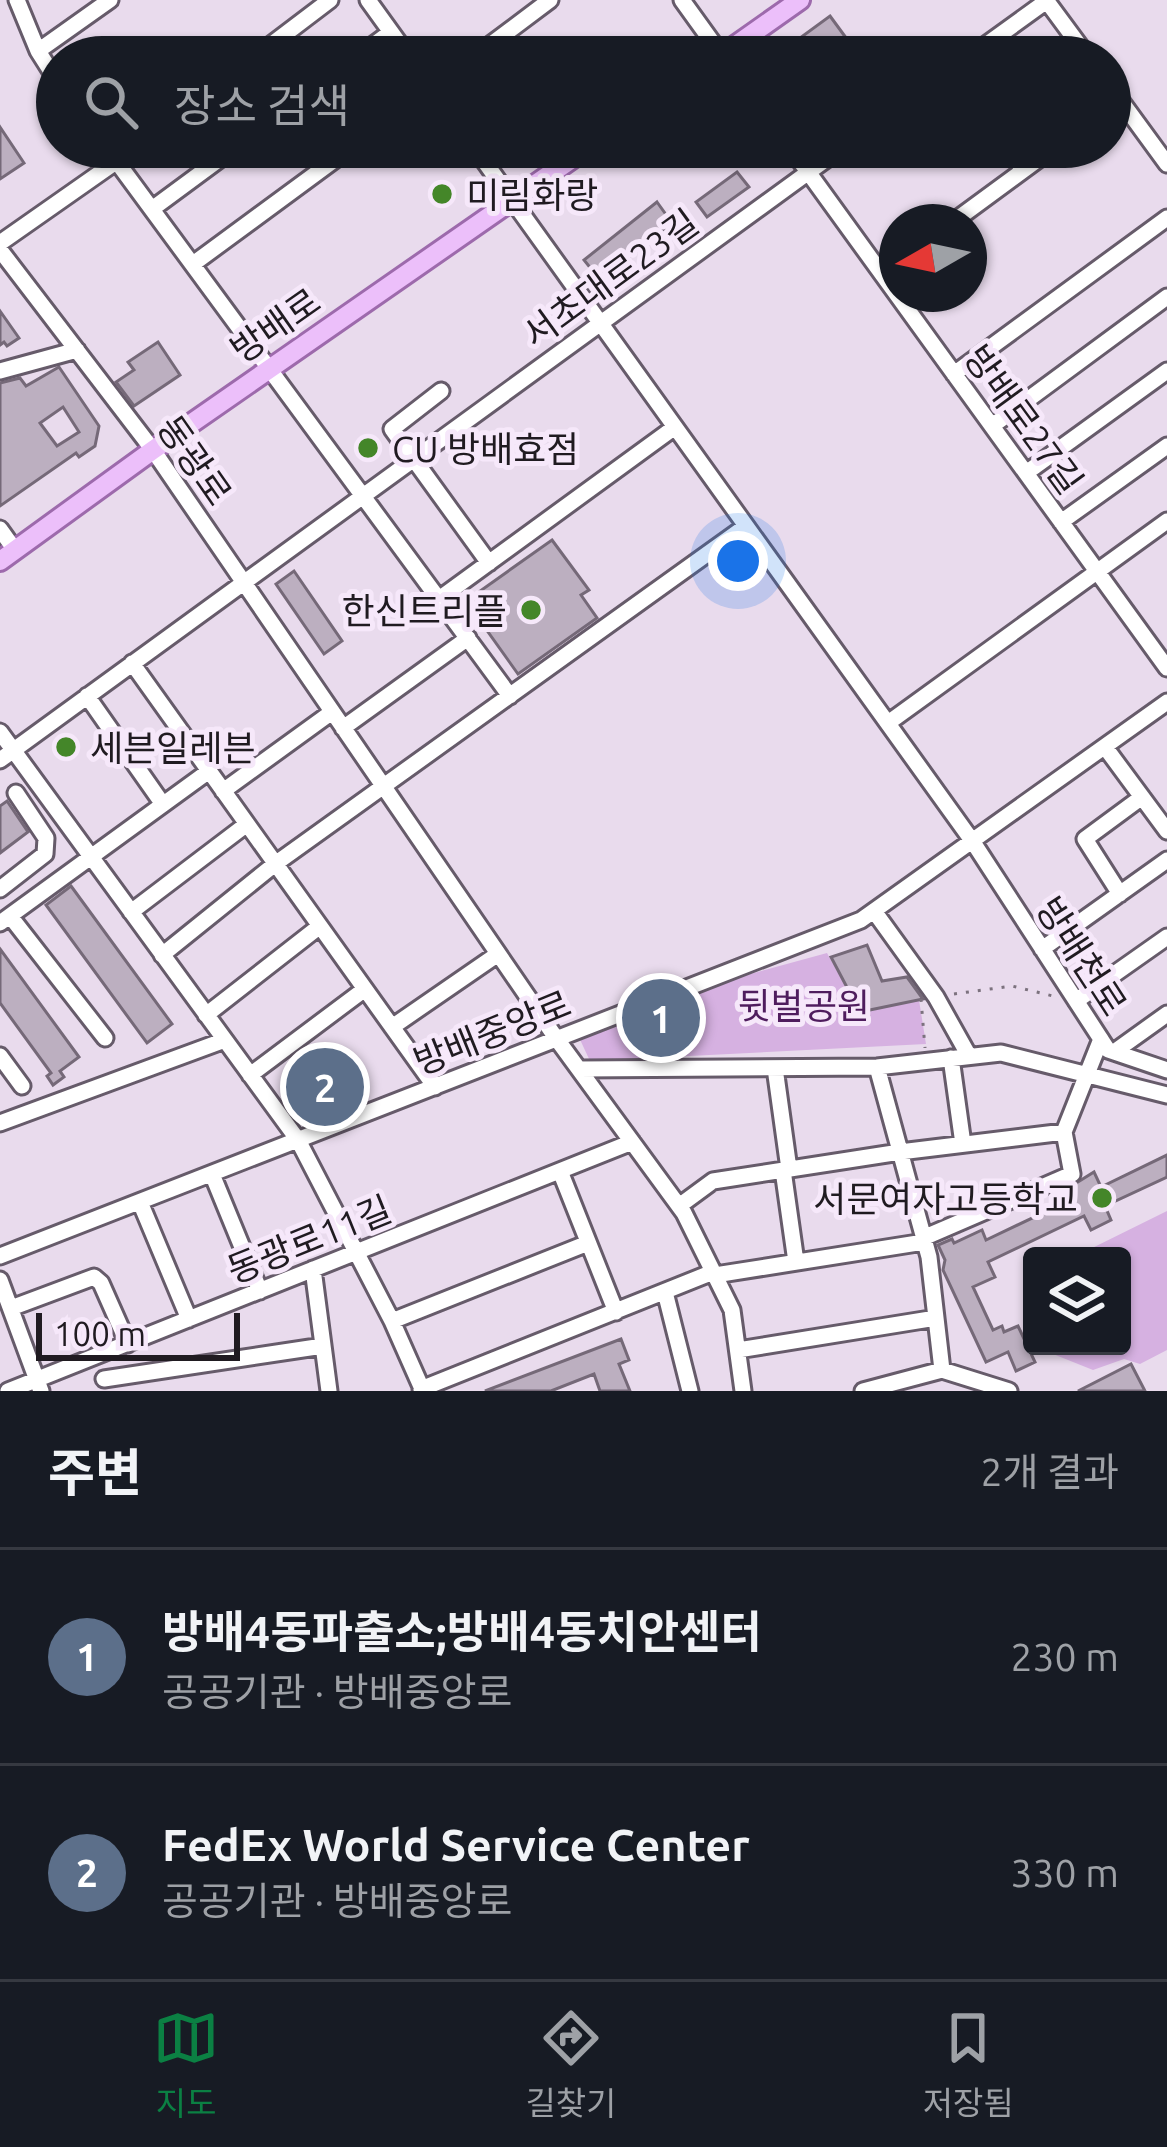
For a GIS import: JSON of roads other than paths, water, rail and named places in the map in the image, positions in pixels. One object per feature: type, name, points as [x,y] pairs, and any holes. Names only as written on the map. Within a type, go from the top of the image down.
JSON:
[{"type":"main road","points":[[749,36],[800,0]]},
{"type":"main road","name":"방배로","points":[[8,555],[559,168]]},
{"type":"street","points":[[17,0],[36,46]]},
{"type":"street","points":[[59,36],[110,0]]},
{"type":"street","points":[[283,36],[330,0]]},
{"type":"street","points":[[368,0],[394,36]]},
{"type":"street","points":[[682,0],[707,36]]},
{"type":"street","points":[[997,36],[1047,0],[1073,36]]},
{"type":"street","points":[[499,36],[538,4]]},
{"type":"street","points":[[386,36],[391,32]]},
{"type":"street","points":[[1131,119],[1167,164]]},
{"type":"street","points":[[0,247],[109,168]]},
{"type":"street","points":[[121,168],[510,696]]},
{"type":"street","points":[[152,209],[208,168]]},
{"type":"street","points":[[193,264],[323,168]]},
{"type":"street","name":"방배천로","points":[[489,168],[973,842],[1101,1039],[1114,1052],[1167,1070]]},
{"type":"street","name":"방배로27길","points":[[805,168],[879,270]]},
{"type":"street","name":"서초대로23길","points":[[7,755],[814,168]]},
{"type":"street","points":[[977,204],[1026,168]]},
{"type":"street","points":[[954,374],[1167,218]]},
{"type":"street","name":"동광로","points":[[0,247],[153,450],[556,1038],[679,1206],[732,1310],[743,1391]]},
{"type":"street","points":[[992,426],[1167,297]]},
{"type":"street","name":"방배로27길","points":[[909,312],[1167,668]]},
{"type":"street","points":[[0,371],[77,350]]},
{"type":"street","points":[[1026,473],[1167,371]]},
{"type":"street","points":[[441,391],[392,429],[489,563]]},
{"type":"street","points":[[439,599],[675,427]]},
{"type":"street","points":[[1061,522],[1167,446]]},
{"type":"street","points":[[888,723],[1167,520]]},
{"type":"street","points":[[162,955],[275,864],[746,526]]},
{"type":"street","points":[[0,530],[8,555]]},
{"type":"street","points":[[343,728],[468,638]]},
{"type":"street","points":[[132,664],[435,1087]]},
{"type":"street","points":[[87,696],[162,803]]},
{"type":"street","name":"방배중앙로","points":[[0,1256],[822,938],[874,911],[1167,702]]},
{"type":"street","points":[[223,791],[332,712]]},
{"type":"street","points":[[0,732],[7,755],[27,769],[298,1140],[422,1390],[714,1274],[924,1240],[1072,1174],[1064,1132],[1101,1039]]},
{"type":"street","points":[[1105,747],[1167,831]]},
{"type":"street","points":[[0,889],[45,854],[46,838],[8,793],[27,769]]},
{"type":"street","points":[[106,1039],[5,920],[209,771]]},
{"type":"street","points":[[1120,894],[1085,839],[1142,797]]},
{"type":"street","points":[[131,912],[247,824]]},
{"type":"street","points":[[1042,949],[1167,860]]},
{"type":"street","points":[[874,911],[969,1056]]},
{"type":"street","points":[[206,1015],[320,926]]},
{"type":"street","points":[[1076,1001],[1167,937]]},
{"type":"street","points":[[392,1027],[498,954]]},
{"type":"street","points":[[250,1075],[365,989]]},
{"type":"street","points":[[1114,1052],[1167,1014]]},
{"type":"street","points":[[0,1123],[225,1040]]},
{"type":"street","points":[[579,1069],[877,1067],[1001,1053],[1167,1095]]},
{"type":"street","points":[[0,1056],[22,1087]]},
{"type":"street","points":[[951,1058],[963,1144]]},
{"type":"street","points":[[877,1067],[924,1240],[942,1370]]},
{"type":"street","points":[[775,1068],[796,1262]]},
{"type":"street","points":[[679,1206],[713,1181],[900,1151],[1064,1132]]},
{"type":"street","name":"동광로11길","points":[[8,1391],[40,1385],[100,1354],[632,1142]]},
{"type":"street","points":[[560,1171],[616,1312]]},
{"type":"street","points":[[212,1174],[260,1291]]},
{"type":"street","points":[[140,1202],[188,1319]]},
{"type":"street","points":[[392,1322],[588,1243]]},
{"type":"street","points":[[313,1270],[329,1391]]},
{"type":"street","points":[[11,1307],[94,1276],[128,1344]]},
{"type":"street","points":[[0,1280],[40,1385]]},
{"type":"street","points":[[665,1292],[690,1391]]},
{"type":"street","points":[[738,1350],[936,1318]]},
{"type":"street","points":[[100,1354],[105,1385],[323,1346]]},
{"type":"street","points":[[862,1391],[942,1370],[1009,1391]]},
{"type":"place","name":"미림화랑","points":[[442,194]]},
{"type":"place","name":"CU 방배효점","points":[[368,448]]},
{"type":"place","name":"한신트리플","points":[[531,610]]},
{"type":"place","name":"세븐일레븐","points":[[66,747]]},
{"type":"place","name":"방배4동파출소;방배4동치안센터","points":[[661,1018]]},
{"type":"place","name":"FedEx World Service Center","points":[[325,1087]]},
{"type":"place","name":"서문여자고등학교","points":[[1102,1198]]},
{"type":"park label","name":"뒷벌공원","points":[[804,1005]]}]
